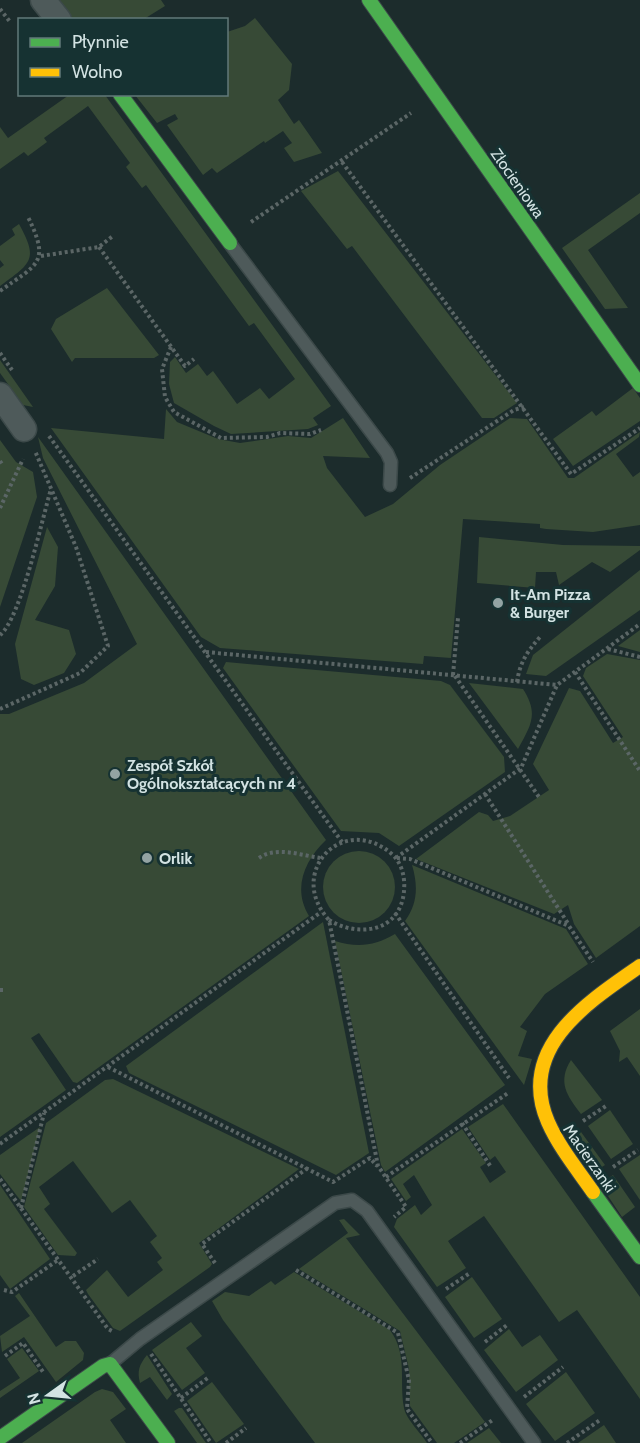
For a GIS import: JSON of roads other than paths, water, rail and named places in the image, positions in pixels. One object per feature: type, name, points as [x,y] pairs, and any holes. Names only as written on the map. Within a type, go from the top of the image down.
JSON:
[{"type":"street","points":[[43,0],[56,18]]},
{"type":"street","name":"Złocieniowa","points":[[369,0],[640,385]]},
{"type":"street","points":[[121,96],[228,240]]},
{"type":"street","points":[[0,395],[35,430]]},
{"type":"street","name":"Macierzanki","points":[[640,966],[574,1017],[551,1046],[541,1078],[540,1095],[552,1136],[640,1257]]},
{"type":"street","points":[[0,1438],[103,1366],[110,1364],[168,1443]]},
{"type":"lane","points":[[228,240],[387,453],[391,462],[390,485]]},
{"type":"lane","points":[[110,1364],[140,1339],[335,1203],[352,1200],[367,1211],[534,1443]]},
{"type":"place","name":"It-Am Pizza & Burger","points":[[498,603]]},
{"type":"place","name":"Zespół Szkół Ogólnokształcących nr 4","points":[[115,774]]},
{"type":"place","name":"Orlik","points":[[147,858]]}]
